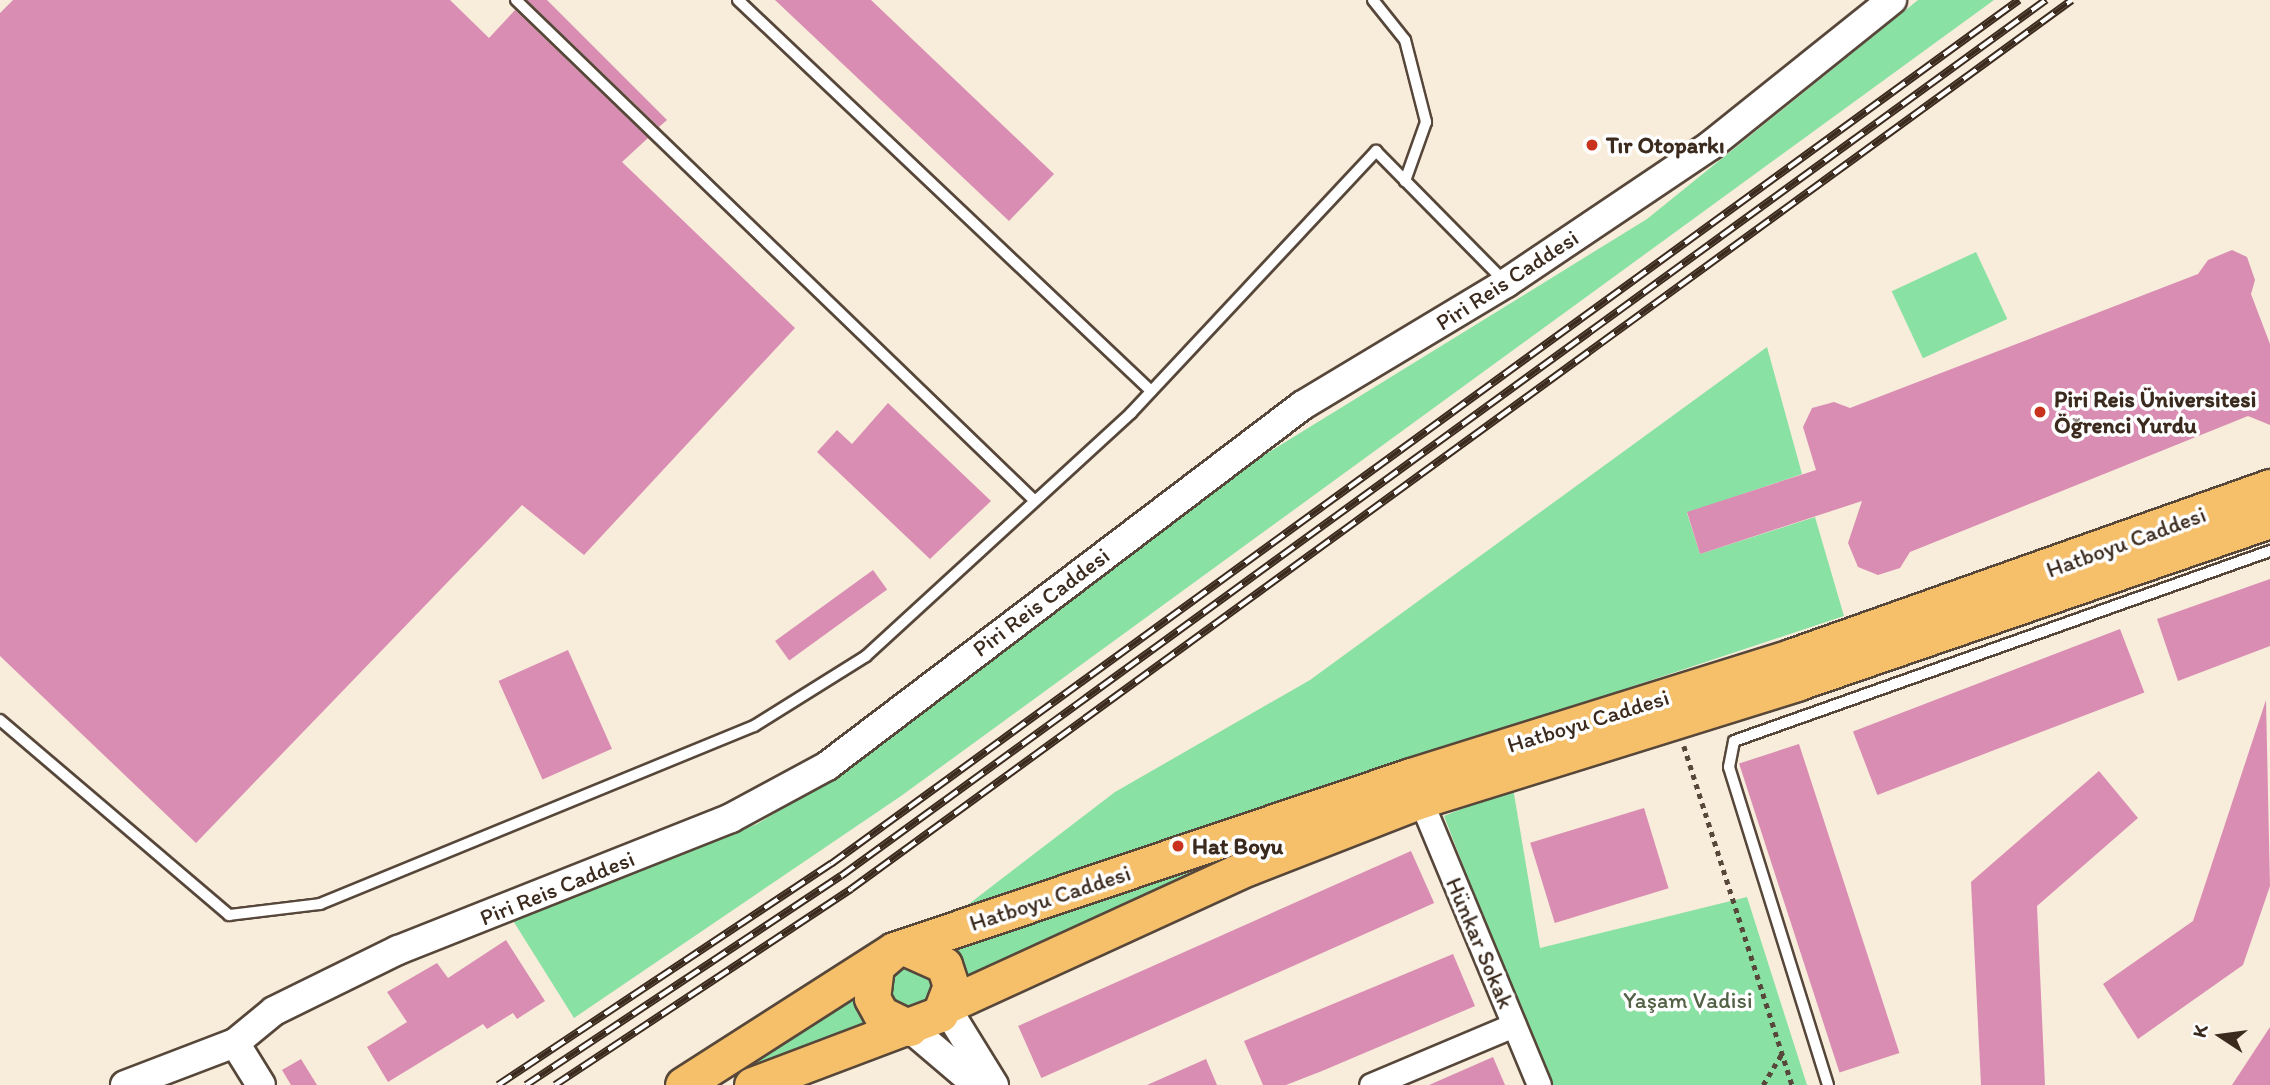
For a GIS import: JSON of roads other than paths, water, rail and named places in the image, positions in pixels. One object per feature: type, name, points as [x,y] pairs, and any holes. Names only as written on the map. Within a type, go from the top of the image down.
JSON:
[{"type":"main road","name":"Hatboyu Caddesi","points":[[683,1085],[899,948],[1416,788],[1942,607],[2270,487]]},
{"type":"main road","name":"Hatboyu Caddesi","points":[[752,1085],[930,1022],[945,1006],[1416,788],[1676,721],[2270,520]]},
{"type":"main road","points":[[909,1028],[881,1014],[872,998],[876,966],[899,948],[944,965],[951,986],[945,1006]]},
{"type":"street","name":"Piri Reis Caddesi","points":[[125,1085],[235,1043],[274,1011],[398,950],[731,818],[827,766],[1303,405],[1506,283],[1711,145],[1892,0]]},
{"type":"street","name":"Hünkar Sokak","points":[[1416,788],[1539,1085]]},
{"type":"street","points":[[945,1006],[994,1085]]},
{"type":"street","points":[[1371,1085],[1514,1025]]},
{"type":"street","points":[[909,1028],[977,1085]]},
{"type":"street","points":[[235,1043],[261,1085]]},
{"type":"lane","points":[[516,0],[1035,501]]},
{"type":"lane","points":[[738,0],[1151,391]]},
{"type":"lane","points":[[1373,0],[1405,40],[1426,122],[1405,181]]},
{"type":"lane","points":[[0,720],[229,915],[320,904],[754,726],[866,656],[1151,391],[1376,151],[1506,283]]},
{"type":"lane","points":[[1828,1085],[1729,767],[1734,741],[2270,551]]},
{"type":"railway","points":[[498,1085],[831,864],[2019,0]]},
{"type":"railway","points":[[526,1085],[841,876],[2046,0]]},
{"type":"railway","points":[[555,1085],[851,889],[2072,0]]},
{"type":"place","name":"Tır Otoparkı","points":[[1592,145]]},
{"type":"place","name":"Piri Reis Üniversitesi Öğrenci Yurdu","points":[[2040,412]]},
{"type":"place","name":"Hat Boyu","points":[[1178,846]]},
{"type":"park label","name":"Yaşam Vadisi","points":[[1688,1000]]}]
